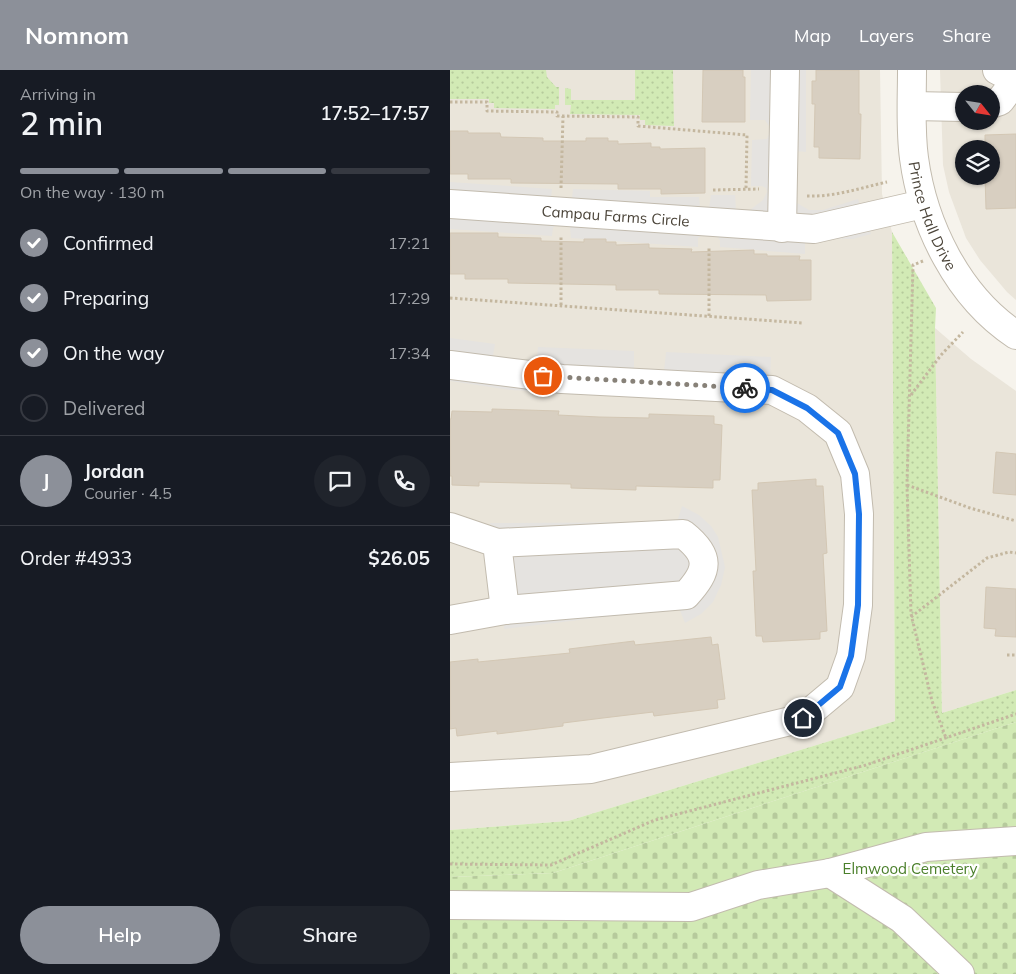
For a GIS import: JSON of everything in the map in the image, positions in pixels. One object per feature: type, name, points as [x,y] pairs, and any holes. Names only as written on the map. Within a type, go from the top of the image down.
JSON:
[{"type":"street","points":[[782,228],[785,70]]},
{"type":"street","name":"Prince Hall Drive","points":[[912,70],[913,156],[924,204],[933,230],[943,252],[976,298],[992,316],[1016,335]]},
{"type":"street","points":[[997,70],[1016,80],[1000,101]]},
{"type":"street","points":[[912,106],[955,107]]},
{"type":"street","name":"Campau Farms Circle","points":[[450,204],[814,230],[924,204]]},
{"type":"street","points":[[450,365],[562,379],[772,390],[807,408],[838,433],[855,474],[859,514],[858,605],[851,656],[840,687],[803,718],[591,769],[450,777]]},
{"type":"street","points":[[450,527],[498,543],[683,534],[695,543],[704,556],[705,568],[698,582],[686,595],[505,610],[450,620]]},
{"type":"street","points":[[498,543],[505,610]]},
{"type":"street","points":[[450,905],[691,906],[758,885],[830,873],[926,847],[1016,841]]},
{"type":"street","points":[[830,873],[902,919],[960,974]]},
{"type":"path","points":[[450,102],[487,102],[487,111],[558,112],[558,116],[638,117],[638,126],[748,135],[746,189]]},
{"type":"path","points":[[561,190],[563,116]]},
{"type":"path","points":[[709,316],[710,223]]},
{"type":"path","points":[[560,305],[561,227]]},
{"type":"path","points":[[943,252],[913,265],[907,485],[911,617],[932,702],[946,738]]},
{"type":"path","points":[[450,298],[803,323]]},
{"type":"path","points":[[910,395],[941,355],[963,332]]},
{"type":"path","points":[[907,485],[970,508],[1016,522]]},
{"type":"path","points":[[911,617],[987,558],[1009,552],[1016,553]]},
{"type":"path","points":[[1007,654],[1016,655]]},
{"type":"path","points":[[450,864],[551,864],[655,820],[866,765],[1016,714]]},
{"type":"shaded area","points":[[450,70],[880,70],[882,194],[892,232],[895,721],[568,821],[450,830]]},
{"type":"shaded area","points":[[751,70],[806,70],[806,152],[796,151],[795,202],[809,210],[823,210],[858,199],[871,234],[853,239],[808,238],[805,242],[805,254],[720,247],[720,240],[716,235],[702,235],[698,238],[698,247],[571,238],[570,227],[567,224],[557,224],[553,228],[552,236],[450,229],[450,182],[552,189],[551,198],[569,201],[572,198],[573,189],[650,191],[650,197],[699,197],[700,208],[709,209],[711,195],[735,195],[736,209],[750,210],[763,200],[767,192],[766,188],[762,186],[751,186],[752,140],[767,139],[769,134],[769,126],[765,120],[750,120]]},
{"type":"shaded area","points":[[940,70],[1016,70],[1016,300],[980,260],[966,238],[949,192],[943,165]]},
{"type":"shaded area","points":[[935,328],[971,359],[1016,391],[1016,690],[942,713]]},
{"type":"shaded area","points":[[450,338],[495,344],[492,361],[511,366],[516,358],[536,367],[538,347],[634,351],[634,369],[664,371],[666,352],[771,357],[769,400],[510,390],[450,381]]},
{"type":"shaded area","points":[[682,506],[699,515],[711,526],[718,537],[725,567],[721,585],[713,602],[701,614],[685,623],[679,608],[504,629],[505,610],[497,543],[490,523],[677,522]]},
{"type":"green space","points":[[450,70],[546,70],[547,77],[556,87],[559,87],[559,105],[555,105],[555,109],[494,108],[494,103],[489,103],[489,99],[450,99]]},
{"type":"green space","points":[[635,70],[673,70],[674,126],[645,125],[645,120],[640,120],[640,115],[570,114],[571,105],[565,105],[565,88],[571,89],[571,100],[635,100]]},
{"type":"green space","points":[[892,232],[936,308],[942,713],[1016,690],[1016,722],[553,873],[450,877],[450,830],[568,821],[895,721]]},
{"type":"green space","name":"Elmwood Cemetery","points":[[1016,722],[1016,974],[450,974],[450,877],[553,873]]},
{"type":"building","points":[[703,70],[743,70],[743,77],[745,77],[745,122],[702,122]]},
{"type":"building","points":[[816,70],[859,70],[859,114],[861,114],[860,159],[819,158],[819,147],[814,147],[815,104],[812,104],[812,81],[816,81]]},
{"type":"building","points":[[450,131],[500,133],[501,137],[543,138],[543,141],[586,141],[586,138],[608,138],[608,141],[618,141],[618,144],[651,143],[651,147],[660,147],[660,149],[705,148],[705,193],[661,194],[661,189],[618,189],[618,184],[511,183],[511,179],[468,179],[468,174],[450,174]]},
{"type":"building","points":[[1016,134],[1016,208],[986,209],[985,185],[1000,185],[1000,140],[985,140],[985,135]]},
{"type":"building","points":[[450,233],[498,233],[498,237],[541,238],[541,241],[584,242],[584,239],[606,239],[606,242],[616,242],[616,245],[649,244],[649,248],[692,249],[691,252],[754,250],[754,254],[767,254],[767,256],[800,256],[799,260],[811,260],[811,300],[767,301],[766,295],[659,294],[659,290],[616,290],[616,285],[508,283],[508,279],[465,279],[465,274],[450,274]]},
{"type":"building","points":[[492,409],[559,411],[558,415],[599,417],[649,418],[649,414],[714,416],[714,424],[722,425],[720,480],[713,480],[713,488],[636,486],[636,490],[571,488],[571,484],[479,482],[479,486],[452,485],[452,476],[450,476],[450,419],[452,411],[492,412]]},
{"type":"building","points":[[996,452],[1016,454],[1016,495],[993,493]]},
{"type":"building","points":[[816,479],[816,486],[823,486],[827,553],[823,554],[827,631],[820,632],[820,639],[763,642],[762,636],[756,636],[753,571],[756,571],[752,490],[758,490],[758,483]]},
{"type":"building","points":[[986,587],[1016,589],[1016,637],[995,636],[996,629],[984,628]]},
{"type":"building","points":[[711,637],[712,645],[718,644],[725,699],[717,700],[718,708],[654,716],[653,712],[563,723],[563,726],[497,734],[497,731],[457,736],[456,728],[450,729],[450,662],[478,659],[478,662],[570,653],[569,649],[634,641],[635,645]]},
{"type":"way so far","points":[[543,376],[562,379],[745,388]]},
{"type":"route","points":[[745,388],[772,390],[807,408],[838,433],[855,474],[859,514],[858,605],[851,656],[840,687],[803,718]]}]
